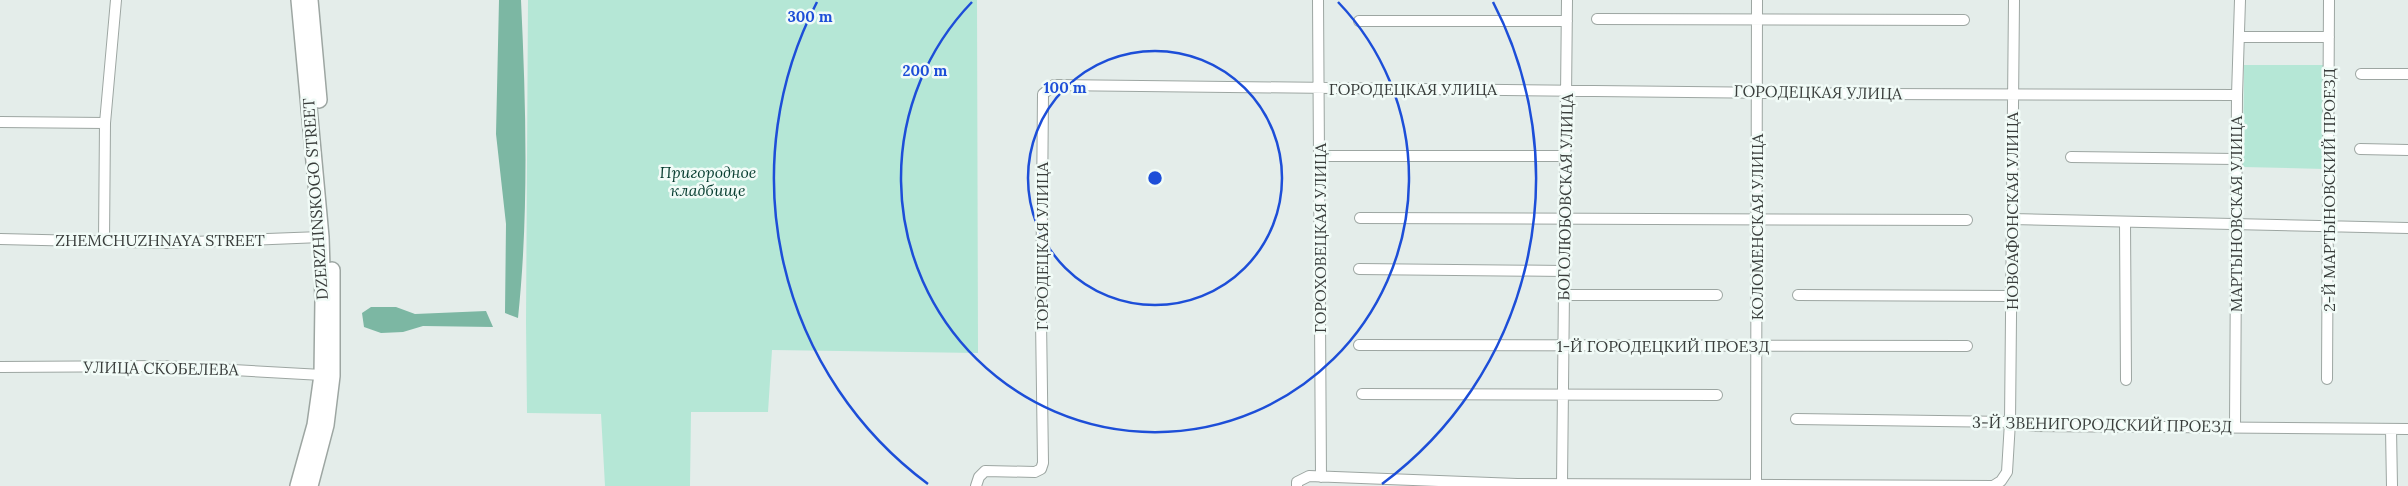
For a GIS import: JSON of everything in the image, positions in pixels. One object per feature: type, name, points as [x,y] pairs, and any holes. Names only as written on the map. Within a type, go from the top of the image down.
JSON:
[{"type":"main road","name":"DZERZHINSKOGO STREET","points":[[298,486],[315,425],[322,375],[323,300],[321,237],[299,0]]},
{"type":"main road","name":"DZERZHINSKOGO STREET","points":[[310,0],[334,299],[332,376],[326,425],[310,486]]},
{"type":"street","points":[[104,241],[104,123],[116,0]]},
{"type":"street","name":"ГОРОХОВЕЦКАЯ УЛИЦА","points":[[1318,0],[1320,88],[1320,477]]},
{"type":"street","name":"БОГОЛЮБОВСКАЯ УЛИЦА","points":[[1562,484],[1567,0]]},
{"type":"street","name":"КОЛОМЕНСКАЯ УЛИЦА","points":[[1756,484],[1757,0]]},
{"type":"street","name":"НОВОАФОНСКАЯ УЛИЦА","points":[[1297,486],[1297,482],[1309,476],[1517,485],[1756,484],[1993,486],[2001,481],[2007,472],[2010,422],[2014,0]]},
{"type":"street","name":"МАРТЫНОВСКАЯ УЛИЦА","points":[[2234,427],[2236,159],[2240,0]]},
{"type":"street","name":"2-Й МАРТЫНОВСКИЙ ПРОЕЗД","points":[[2327,380],[2329,0]]},
{"type":"street","points":[[1597,19],[1964,20]]},
{"type":"street","points":[[1359,21],[1567,20]]},
{"type":"street","points":[[2239,37],[2329,38]]},
{"type":"street","points":[[2361,74],[2408,74]]},
{"type":"street","name":"ГОРОДЕЦКАЯ УЛИЦА","points":[[976,486],[979,477],[984,471],[1035,472],[1041,469],[1043,463],[1043,94],[1054,86],[2237,95]]},
{"type":"street","points":[[0,122],[104,123]]},
{"type":"street","points":[[2360,149],[2408,150]]},
{"type":"street","points":[[1320,156],[1565,156]]},
{"type":"street","points":[[2071,157],[2236,159]]},
{"type":"street","points":[[1360,218],[1967,220]]},
{"type":"street","points":[[2012,219],[2408,228]]},
{"type":"street","points":[[2125,222],[2126,380]]},
{"type":"street","name":"ZHEMCHUZHNAYA STREET","points":[[0,240],[168,243],[321,237]]},
{"type":"street","points":[[1359,269],[1564,270]]},
{"type":"street","points":[[1564,294],[1717,295]]},
{"type":"street","points":[[1798,295],[2011,296]]},
{"type":"street","name":"1-Й ГОРОДЕЦКИЙ ПРОЕЗД","points":[[1359,345],[1966,346]]},
{"type":"street","name":"УЛИЦА СКОБЕЛЕВА","points":[[0,367],[161,366],[322,375]]},
{"type":"street","points":[[1362,394],[1563,393],[1716,395]]},
{"type":"street","name":"3-Й ЗВЕНИГОРОДСКИЙ ПРОЕЗД","points":[[1796,419],[2010,422],[2034,426],[2408,429]]},
{"type":"street","points":[[2391,429],[2392,486]]},
{"type":"green space","points":[[499,0],[521,0],[526,159],[524,239],[518,318],[505,313],[506,224],[496,134]]},
{"type":"green space","name":"Пригородное кладбище","points":[[528,0],[977,0],[978,353],[772,350],[768,412],[691,412],[690,486],[605,486],[601,414],[527,413]]},
{"type":"green space","points":[[2244,65],[2324,65],[2324,169],[2243,167]]},
{"type":"green space","points":[[371,307],[396,307],[415,314],[486,311],[493,327],[423,326],[403,332],[381,333],[364,327],[362,313]]}]
